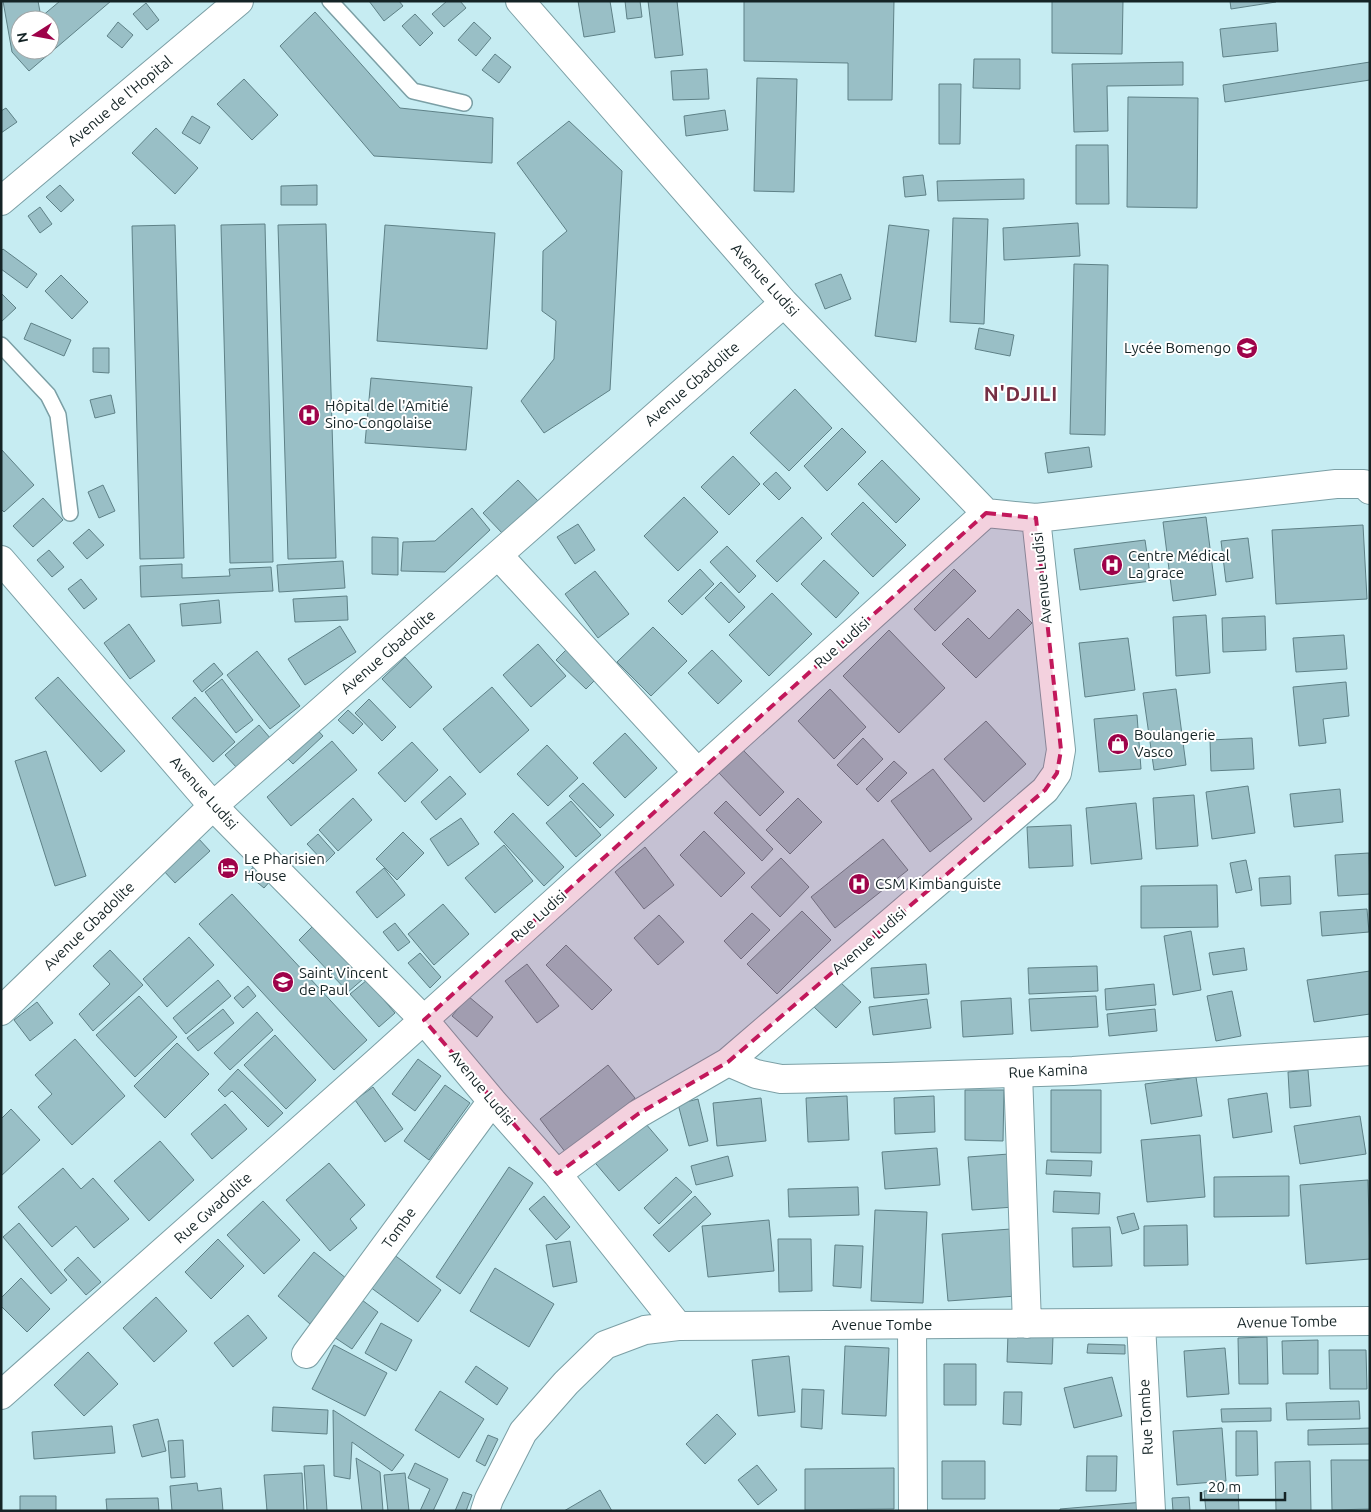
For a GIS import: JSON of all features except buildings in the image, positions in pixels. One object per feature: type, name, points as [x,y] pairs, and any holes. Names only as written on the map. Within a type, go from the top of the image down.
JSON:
[{"type":"street","name":"Avenue de l'Hopital","points":[[1,201],[240,1]]},
{"type":"street","name":"Avenue Ludisi","points":[[520,1],[784,303],[986,513],[1036,518],[1336,484],[1364,484],[1370,490]]},
{"type":"street","name":"Avenue Gbadolite","points":[[1,1011],[213,806],[784,303]]},
{"type":"street","name":"Rue Ludisi","points":[[424,1020],[986,513]]},
{"type":"street","name":"Avenue Ludisi","points":[[557,1174],[638,1114],[728,1062],[1045,790],[1057,773],[1061,750],[1036,518]]},
{"type":"street","points":[[498,555],[698,773]]},
{"type":"street","name":"Avenue Ludisi","points":[[1,560],[213,806],[424,1020],[557,1174],[678,1326]]},
{"type":"street","name":"Rue Gwadolite","points":[[1,1395],[424,1020]]},
{"type":"street","name":"Rue Kamina","points":[[728,1062],[756,1074],[781,1079],[1072,1071],[1370,1051]]},
{"type":"street","points":[[1018,1073],[1028,1324]]},
{"type":"street","name":"Tombe","points":[[306,1354],[492,1101]]},
{"type":"street","name":"Avenue Tombe","points":[[485,1511],[523,1432],[566,1383],[605,1345],[645,1330],[678,1326],[1370,1321]]},
{"type":"street","name":"Rue Tombe","points":[[1141,1324],[1151,1511]]},
{"type":"street","points":[[912,1325],[913,1511]]},
{"type":"lane","points":[[330,1],[413,91],[464,104]]},
{"type":"lane","points":[[1,344],[48,395],[58,415],[70,513]]},
{"type":"highlighted area","points":[[986,513],[1036,518],[1061,750],[1057,773],[1045,790],[728,1062],[638,1114],[557,1174],[424,1020]]},
{"type":"place","name":"Lycée Bomengo","points":[[1247,348]]},
{"type":"place","name":"Hôpital de l'Amitié Sino-Congolaise","points":[[309,415]]},
{"type":"place","name":"Centre Médical La grace","points":[[1112,565]]},
{"type":"place","name":"Boulangerie Vasco","points":[[1118,744]]},
{"type":"place","name":"Le Pharisien House","points":[[228,868]]},
{"type":"place","name":"CSM Kimbanguiste","points":[[859,884]]},
{"type":"place","name":"Saint Vincent de Paul","points":[[283,982]]},
{"type":"district","name":"N'DJILI","points":[[1021,394]]}]
